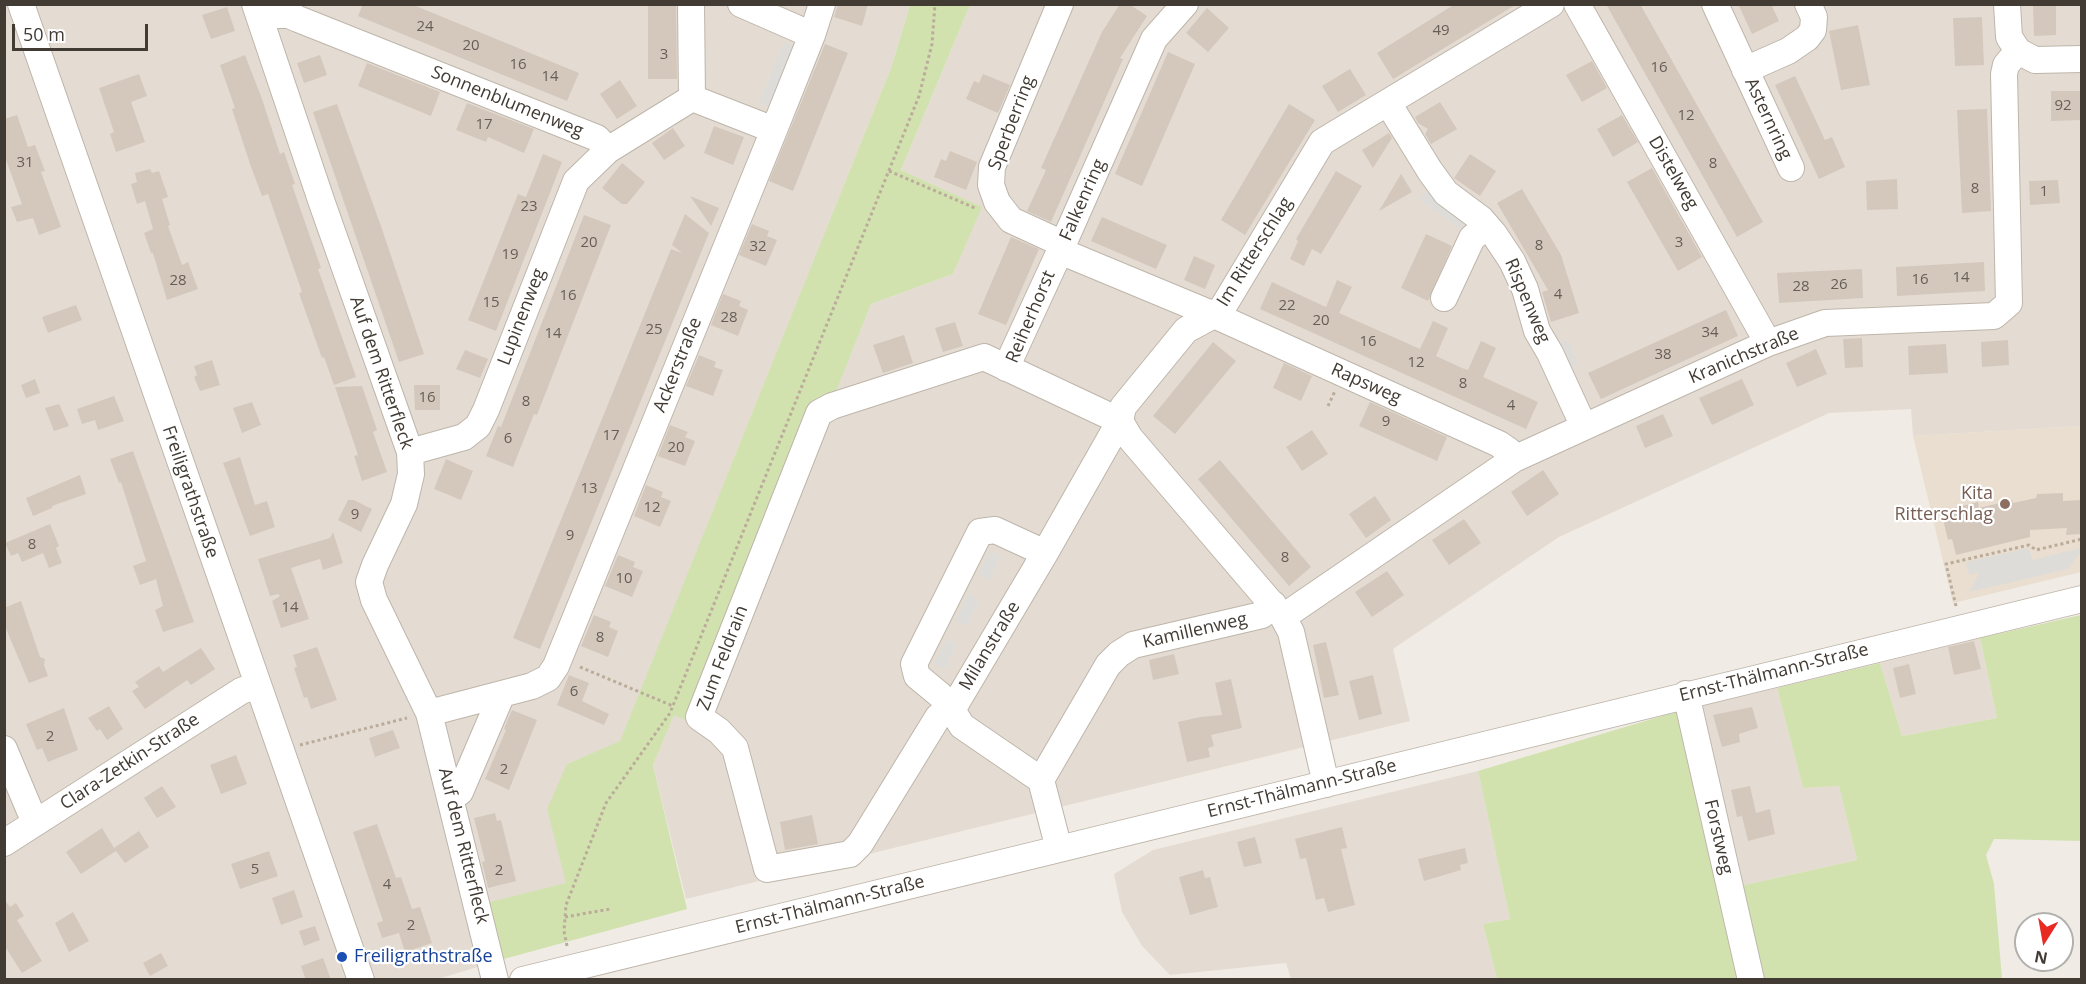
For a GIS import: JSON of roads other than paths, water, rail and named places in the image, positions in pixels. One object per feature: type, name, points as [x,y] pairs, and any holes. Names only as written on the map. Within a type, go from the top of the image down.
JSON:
[{"type":"street","name":"Freiligrathstraße","points":[[21,4],[361,980]]},
{"type":"street","points":[[691,4],[692,98]]},
{"type":"street","points":[[741,4],[812,35]]},
{"type":"street","name":"Ackerstraße","points":[[429,713],[532,686],[548,678],[559,658],[774,130],[822,4]]},
{"type":"street","name":"Sperberring","points":[[1060,4],[992,167],[991,185],[998,202],[1011,219],[1062,248]]},
{"type":"street","name":"Falkenring","points":[[1185,4],[1154,39],[1062,248],[1214,315]]},
{"type":"street","name":"Im Ritterschlag","points":[[1120,422],[1123,407],[1186,330],[1214,315],[1223,307],[1322,142],[1551,4]]},
{"type":"street","name":"Distelweg","points":[[1577,4],[1768,343]]},
{"type":"street","name":"Asternring","points":[[1715,4],[1791,168]]},
{"type":"street","name":"Asternring","points":[[1745,70],[1788,51],[1807,38],[1813,30],[1814,17],[1808,4]]},
{"type":"street","points":[[2007,4],[2009,37],[2018,51],[2035,60],[2082,58]]},
{"type":"street","name":"Sonnenblumenweg","points":[[258,13],[289,15],[597,138],[608,150]]},
{"type":"street","name":"Auf dem Ritterfleck","points":[[258,13],[410,452],[411,474],[404,504],[369,582],[374,600],[429,713],[495,980]]},
{"type":"street","name":"Kranichstraße","points":[[1278,610],[1514,459],[1768,343],[1825,323],[1994,316],[2009,303],[2004,74],[2006,65],[2018,51]]},
{"type":"street","points":[[692,98],[774,130]]},
{"type":"street","points":[[608,150],[692,98]]},
{"type":"street","name":"Rispenweg","points":[[1388,103],[1446,193],[1481,219],[1507,254],[1519,275],[1537,331],[1550,353],[1584,427]]},
{"type":"street","name":"Lupinenweg","points":[[410,452],[464,436],[478,426],[576,180],[608,150]]},
{"type":"street","points":[[1444,298],[1472,238],[1487,226]]},
{"type":"street","name":"Reiherhorst","points":[[1062,248],[1006,368],[1120,422]]},
{"type":"street","name":"Rapsweg","points":[[1214,315],[1499,444],[1509,451],[1514,459]]},
{"type":"street","name":"Zum Feldrain","points":[[952,710],[938,717],[856,849],[850,854],[767,869],[735,748],[719,731],[699,717],[819,413],[832,406],[984,357],[1006,368]]},
{"type":"street","points":[[1120,422],[1130,438],[1278,610],[1291,632],[1326,784]]},
{"type":"street","name":"Milanstraße","points":[[1041,780],[962,726],[952,710],[1120,422]]},
{"type":"street","points":[[952,710],[940,695],[916,676],[914,664],[980,532],[995,530],[1045,553]]},
{"type":"street","name":"Ernst-Thälmann-Straße","points":[[523,980],[2082,598]]},
{"type":"street","name":"Kamillenweg","points":[[1041,780],[1108,665],[1119,654],[1133,645],[1278,610]]},
{"type":"street","name":"Clara-Zetkin-Straße","points":[[4,843],[241,691],[257,685]]},
{"type":"street","points":[[451,796],[460,792],[502,694]]},
{"type":"street","name":"Forstweg","points":[[1686,694],[1751,980]]},
{"type":"street","points":[[4,749],[30,811],[37,822]]},
{"type":"street","points":[[1041,780],[1059,849]]},
{"type":"place","name":"Kita Ritterschlag","points":[[2005,504]]},
{"type":"place","name":"Freiligrathstraße","points":[[342,957]]}]
